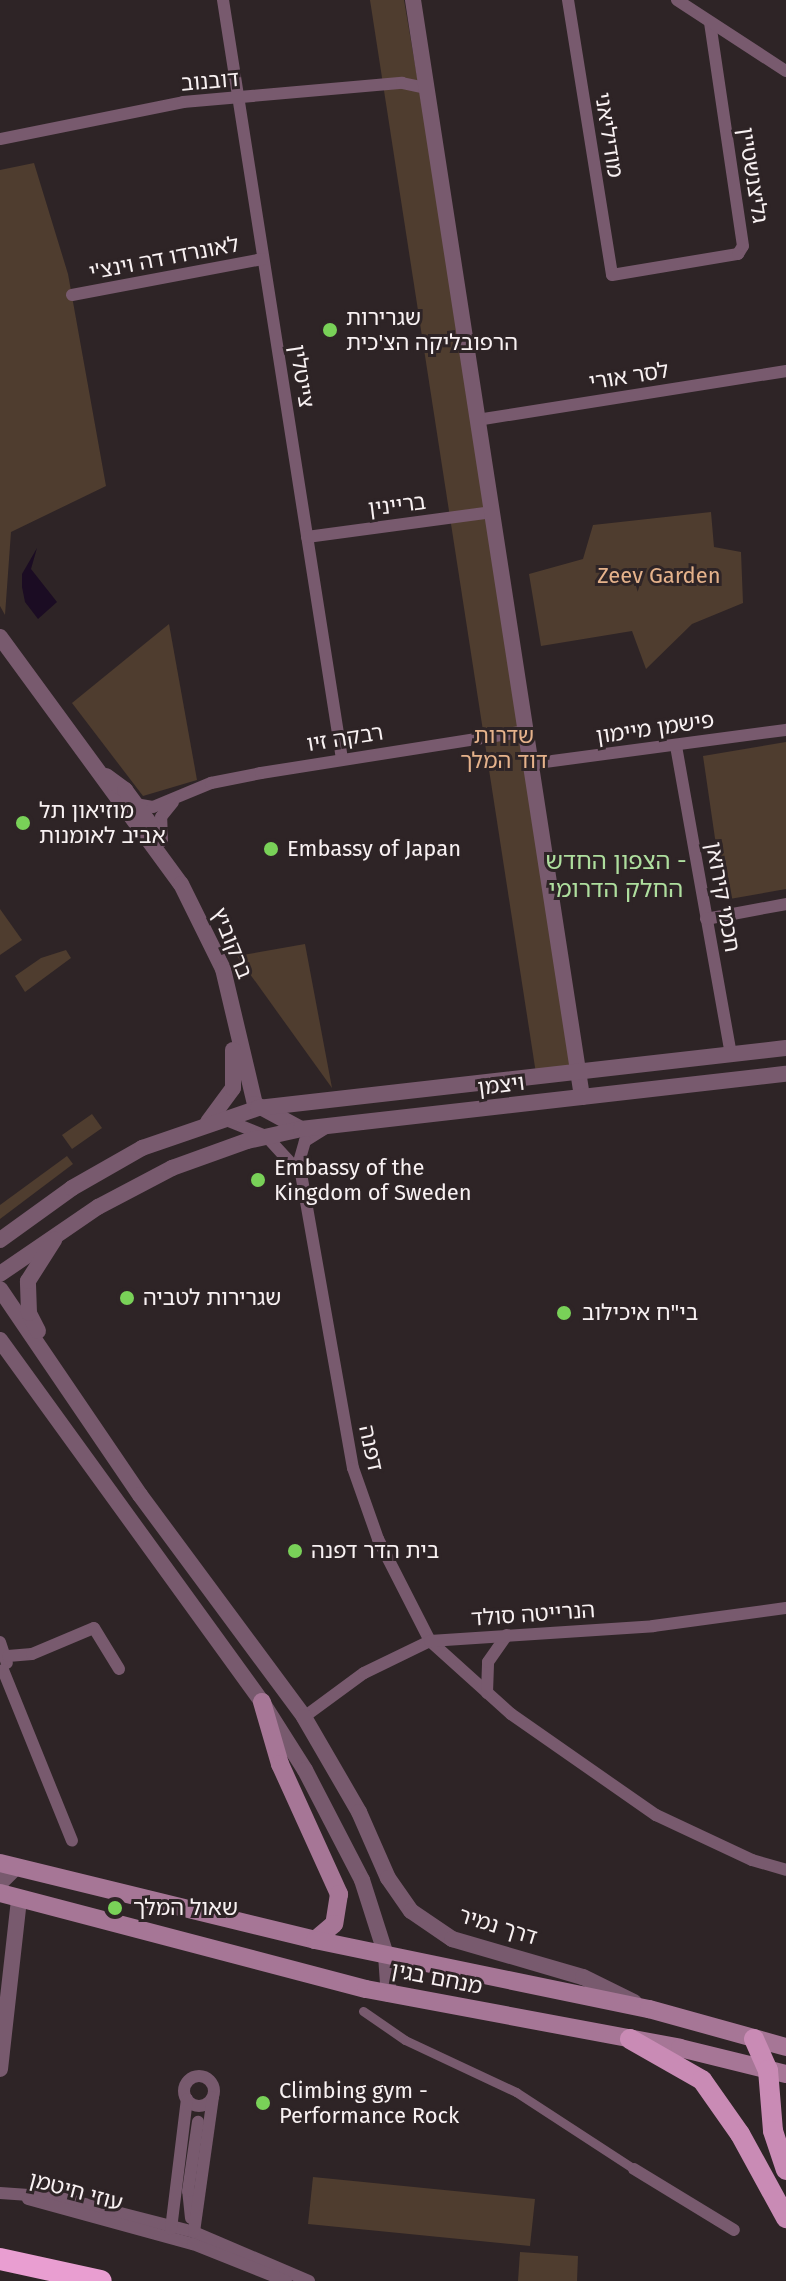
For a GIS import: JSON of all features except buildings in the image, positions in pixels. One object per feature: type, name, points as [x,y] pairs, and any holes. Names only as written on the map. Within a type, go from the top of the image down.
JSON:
[{"type":"highway","points":[[0,2259],[101,2281]]},
{"type":"main road","points":[[262,1702],[284,1775],[339,1894],[334,1924],[315,1940]]},
{"type":"main road","name":"מנחם בגין","points":[[8,1865],[315,1940],[649,2009]]},
{"type":"main road","name":"מנחם בגין","points":[[0,1893],[389,1994],[630,2039],[702,2080],[740,2134],[786,2218]]},
{"type":"main road","name":"דרך נמיר","points":[[649,2009],[786,2047]]},
{"type":"main road","points":[[630,2039],[777,2072]]},
{"type":"main road","points":[[754,2039],[777,2072],[773,2131],[786,2170]]},
{"type":"street","name":"צייטלין","points":[[223,0],[342,759]]},
{"type":"street","points":[[413,0],[582,1097]]},
{"type":"street","name":"מודיליאני","points":[[568,0],[612,275]]},
{"type":"street","points":[[677,0],[786,71]]},
{"type":"street","name":"גליצנשטיין","points":[[612,275],[738,254],[743,246],[710,22]]},
{"type":"street","name":"דובנוב","points":[[0,139],[183,102],[402,83],[426,88]]},
{"type":"street","name":"לאונרדו דה וינצ'י","points":[[72,295],[263,259]]},
{"type":"street","name":"לסר אורי","points":[[477,420],[786,371]]},
{"type":"street","name":"בריינין","points":[[307,537],[492,512]]},
{"type":"street","name":"ברקוביץ","points":[[0,637],[104,775],[142,812],[190,879],[231,964],[249,1031],[258,1108]]},
{"type":"street","name":"פישמן מיימון","points":[[530,764],[786,730]]},
{"type":"street","name":"רבקה זיו","points":[[142,812],[211,783],[525,731]]},
{"type":"street","name":"חכמי קירואן","points":[[676,746],[731,1055]]},
{"type":"street","name":"רבקה זיו","points":[[142,812],[175,800]]},
{"type":"street","name":"ברקוביץ","points":[[142,812],[224,973],[249,1094],[258,1108]]},
{"type":"street","points":[[706,919],[786,904]]},
{"type":"street","points":[[224,973],[234,1080],[213,1122],[250,1127],[266,1136],[300,1175]]},
{"type":"street","name":"ויצמן","points":[[0,1240],[72,1188],[142,1148],[258,1108],[578,1075],[786,1048]]},
{"type":"street","name":"ויצמן","points":[[0,1274],[61,1231],[172,1168],[266,1136],[301,1129],[786,1074]]},
{"type":"street","points":[[258,1108],[301,1129]]},
{"type":"street","name":"ויצמן","points":[[222,1150],[250,1127],[258,1108]]},
{"type":"street","name":"דפנה","points":[[329,1127],[305,1141],[300,1175],[353,1468],[378,1539],[430,1641],[487,1693],[656,1815],[752,1860],[786,1870]]},
{"type":"street","points":[[59,1376],[27,1300],[29,1274],[61,1231]]},
{"type":"street","points":[[0,1289],[304,1717]]},
{"type":"street","points":[[0,1340],[262,1702],[350,1852],[386,1955],[389,1994]]},
{"type":"street","name":"הנרייטה סולד","points":[[304,1717],[364,1673],[430,1641],[653,1626],[786,1608]]},
{"type":"street","points":[[8,1656],[32,1654],[94,1628],[119,1669]]},
{"type":"street","points":[[487,1693],[488,1662],[507,1635]]},
{"type":"street","points":[[0,1642],[8,1656]]},
{"type":"street","points":[[8,1656],[2,1671],[72,1841]]},
{"type":"street","name":"דרך נמיר","points":[[304,1717],[359,1812],[388,1878],[418,1917],[452,1939],[583,1977],[649,2009]]},
{"type":"street","points":[[0,1883],[8,1865]]},
{"type":"street","points":[[0,2069],[19,1899]]},
{"type":"street","points":[[363,2011],[405,2040],[516,2092],[734,2230]]},
{"type":"street","points":[[200,2076],[212,2082],[213,2097],[194,2232],[177,2239],[169,2225],[187,2081],[200,2076]]},
{"type":"street","points":[[187,2099],[198,2106],[213,2097]]},
{"type":"street","points":[[194,2232],[188,2191],[198,2122]]},
{"type":"street","points":[[169,2225],[188,2191]]},
{"type":"street","name":"עוזי חיטמן","points":[[6,2194],[58,2197],[194,2232],[309,2281]]},
{"type":"street","name":"עוזי חיטמן","points":[[6,2194],[177,2239],[286,2281]]},
{"type":"green space","name":"שדרות דוד המלך","points":[[370,0],[404,0],[494,527],[578,1075],[537,1080]]},
{"type":"green space","points":[[34,163],[68,274],[106,486],[11,532],[5,615],[0,606],[0,170]]},
{"type":"green space","name":"Zeev Garden","points":[[711,512],[714,547],[741,552],[743,603],[692,624],[646,669],[632,631],[541,646],[529,574],[583,559],[593,525]]},
{"type":"green space","points":[[169,624],[197,780],[143,796],[72,703]]},
{"type":"green space","points":[[786,742],[786,889],[724,900],[703,756]]},
{"type":"green space","points":[[0,909],[22,940],[0,955]]},
{"type":"green space","points":[[305,944],[332,1088],[237,956]]},
{"type":"green space","points":[[66,950],[71,958],[25,992],[15,976],[41,958]]},
{"type":"green space","points":[[92,1114],[102,1128],[72,1149],[62,1135]]},
{"type":"green space","points":[[67,1156],[73,1164],[0,1219],[0,1205]]},
{"type":"green space","points":[[313,2177],[535,2199],[530,2246],[308,2224]]},
{"type":"green space","points":[[520,2252],[578,2256],[577,2281],[518,2281]]},
{"type":"shaded area","points":[[37,548],[31,569],[57,602],[38,619],[25,602],[22,587],[22,574]]},
{"type":"place","name":"שגרירות הרפובליקה הצ'כית","points":[[330,330]]},
{"type":"place","name":"מוזיאון תל אביב לאומנות","points":[[23,823]]},
{"type":"place","name":"Embassy of Japan","points":[[271,849]]},
{"type":"place","name":"Embassy of the Kingdom of Sweden","points":[[258,1180]]},
{"type":"place","name":"שגרירות לטביה","points":[[127,1298]]},
{"type":"place","name":"בי\"ח איכילוב","points":[[564,1313]]},
{"type":"place","name":"בית הדר דפנה","points":[[295,1551]]},
{"type":"place","name":"שאול המלך","points":[[115,1908]]},
{"type":"place","name":"Climbing gym - Performance Rock","points":[[263,2103]]},
{"type":"district","name":"הצפון החדש - החלק הדרומי","points":[[616,876]]}]
